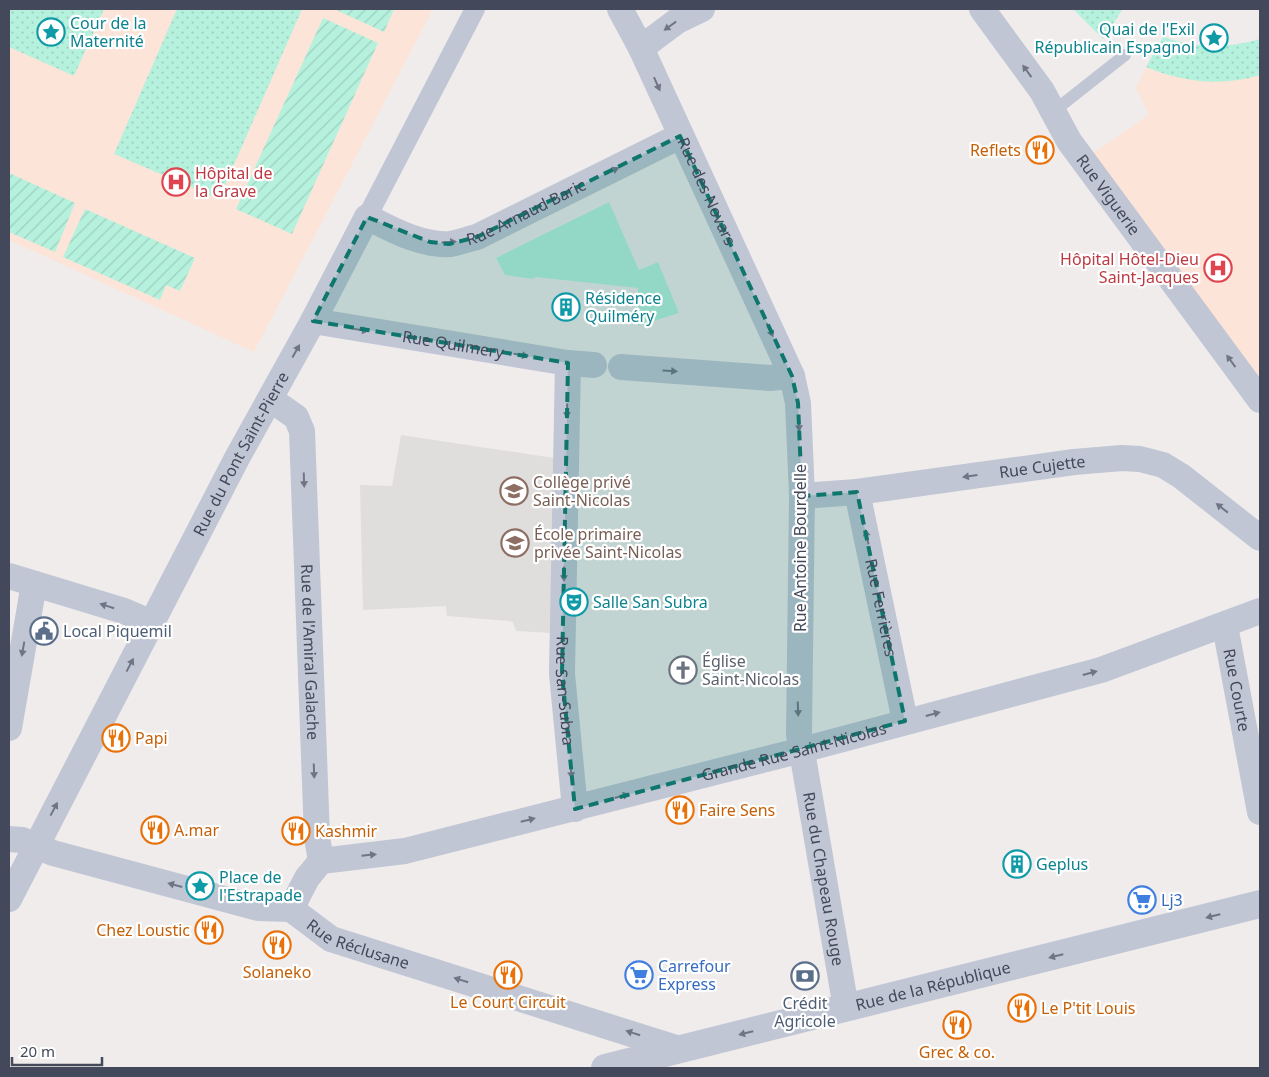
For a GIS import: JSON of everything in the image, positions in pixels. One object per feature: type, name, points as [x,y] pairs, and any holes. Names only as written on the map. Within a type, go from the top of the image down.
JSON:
[{"type":"street","name":"Rue du Pont Saint-Pierre","points":[[9,899],[237,458],[313,321],[475,9]]},
{"type":"street","name":"Rue des Novars","points":[[620,9],[641,48],[792,376]]},
{"type":"street","points":[[641,48],[677,21],[702,9]]},
{"type":"street","name":"Rue Viguerie","points":[[982,9],[1042,91],[1069,141],[1260,400]]},
{"type":"street","name":"Rue Arnaud Baric","points":[[367,217],[402,234],[430,242],[449,244],[477,237],[680,136]]},
{"type":"street","name":"Rue Quilmery","points":[[313,321],[568,363],[594,364]]},
{"type":"street","name":"Rue San-Subra","points":[[568,363],[562,674],[575,808]]},
{"type":"street","points":[[621,367],[770,378],[792,376]]},
{"type":"street","name":"Rue Antoine Bourdelle","points":[[792,376],[798,403],[802,496],[798,701],[802,750]]},
{"type":"street","name":"Rue de l'Amiral Galache","points":[[270,399],[296,417],[302,431],[316,837],[321,861]]},
{"type":"street","name":"Rue Cujette","points":[[802,496],[857,492],[1074,462],[1122,458],[1140,459],[1163,465],[1181,476],[1260,538]]},
{"type":"street","name":"Rue Ferrières","points":[[857,492],[905,721]]},
{"type":"street","points":[[9,576],[124,611],[152,623]]},
{"type":"street","points":[[9,728],[34,584]]},
{"type":"street","name":"Grande Rue Saint-Nicolas","points":[[321,861],[406,851],[802,750],[1101,670],[1226,626],[1260,611]]},
{"type":"street","name":"Rue Courte","points":[[1226,626],[1260,812]]},
{"type":"street","name":"Rue du Chapeau Rouge","points":[[802,750],[846,1008]]},
{"type":"street","name":"Rue Réclusane","points":[[9,839],[22,840],[53,853],[258,908],[291,909],[331,939],[679,1049]]},
{"type":"street","points":[[291,909],[307,878],[321,861]]},
{"type":"street","name":"Rue de la République","points":[[606,1068],[1260,904]]},
{"type":"lane","points":[[1054,111],[1125,55]]},
{"type":"highlighted area","points":[[680,136],[792,376],[798,403],[802,496],[857,492],[905,721],[575,809],[562,674],[568,363],[313,321],[367,217],[430,242],[449,244],[477,237]]},
{"type":"shaded area","name":"Hôpital de la Grave","points":[[9,9],[433,9],[254,352],[9,240]]},
{"type":"shaded area","name":"Hôpital Hôtel-Dieu Saint-Jacques","points":[[1146,67],[1163,74],[1212,81],[1260,75],[1260,380],[1093,153],[1149,115],[1136,88]]},
{"type":"shaded area","points":[[401,435],[554,458],[552,633],[516,631],[513,622],[509,621],[447,616],[446,606],[363,610],[360,485],[392,486]]},
{"type":"green space","name":"Cour de la Maternité","points":[[9,9],[104,9],[74,76],[9,47]]},
{"type":"green space","points":[[177,9],[302,9],[219,199],[114,154]]},
{"type":"green space","points":[[334,9],[394,9],[384,32]]},
{"type":"green space","points":[[1073,9],[1121,9],[1122,10],[1103,39]]},
{"type":"green space","points":[[323,18],[378,43],[292,234],[236,209]]},
{"type":"green space","points":[[1163,37],[1212,46],[1223,46],[1260,39],[1260,75],[1231,81],[1202,81],[1174,76],[1146,67]]},
{"type":"green space","points":[[9,173],[75,203],[55,252],[9,232]]},
{"type":"green space","points":[[609,202],[639,270],[658,262],[679,313],[638,326],[638,288],[505,275],[496,258]]},
{"type":"green space","points":[[85,209],[195,258],[180,291],[166,285],[160,300],[63,257]]},
{"type":"place","name":"Cour de la Maternité","points":[[51,32]]},
{"type":"place","name":"Quai de l'Exil Républicain Espagnol","points":[[1214,38]]},
{"type":"place","name":"Reflets","points":[[1040,150]]},
{"type":"place","name":"Hôpital de la Grave","points":[[176,182]]},
{"type":"place","name":"Hôpital Hôtel-Dieu Saint-Jacques","points":[[1218,268]]},
{"type":"place","name":"Résidence Quilméry","points":[[566,307]]},
{"type":"place","name":"Collège privé Saint-Nicolas","points":[[514,491]]},
{"type":"place","name":"École primaire privée Saint-Nicolas","points":[[515,543]]},
{"type":"place","name":"Salle San Subra","points":[[574,602]]},
{"type":"place","name":"Local Piquemil","points":[[44,631]]},
{"type":"place","name":"Église Saint-Nicolas","points":[[683,670]]},
{"type":"place","name":"Papi","points":[[116,738]]},
{"type":"place","name":"Faire Sens","points":[[680,810]]},
{"type":"place","name":"A.mar","points":[[155,830]]},
{"type":"place","name":"Kashmir","points":[[296,831]]},
{"type":"place","name":"Geplus","points":[[1017,864]]},
{"type":"place","name":"Place de l'Estrapade","points":[[200,886]]},
{"type":"place","name":"Lj3","points":[[1142,900]]},
{"type":"place","name":"Chez Loustic","points":[[209,930]]},
{"type":"place","name":"Solaneko","points":[[277,945]]},
{"type":"place","name":"Le Court Circuit","points":[[508,975]]},
{"type":"place","name":"Carrefour Express","points":[[639,975]]},
{"type":"place","name":"Crédit Agricole","points":[[805,976]]},
{"type":"place","name":"Le P'tit Louis","points":[[1022,1008]]},
{"type":"place","name":"Grec & co.","points":[[957,1025]]}]
